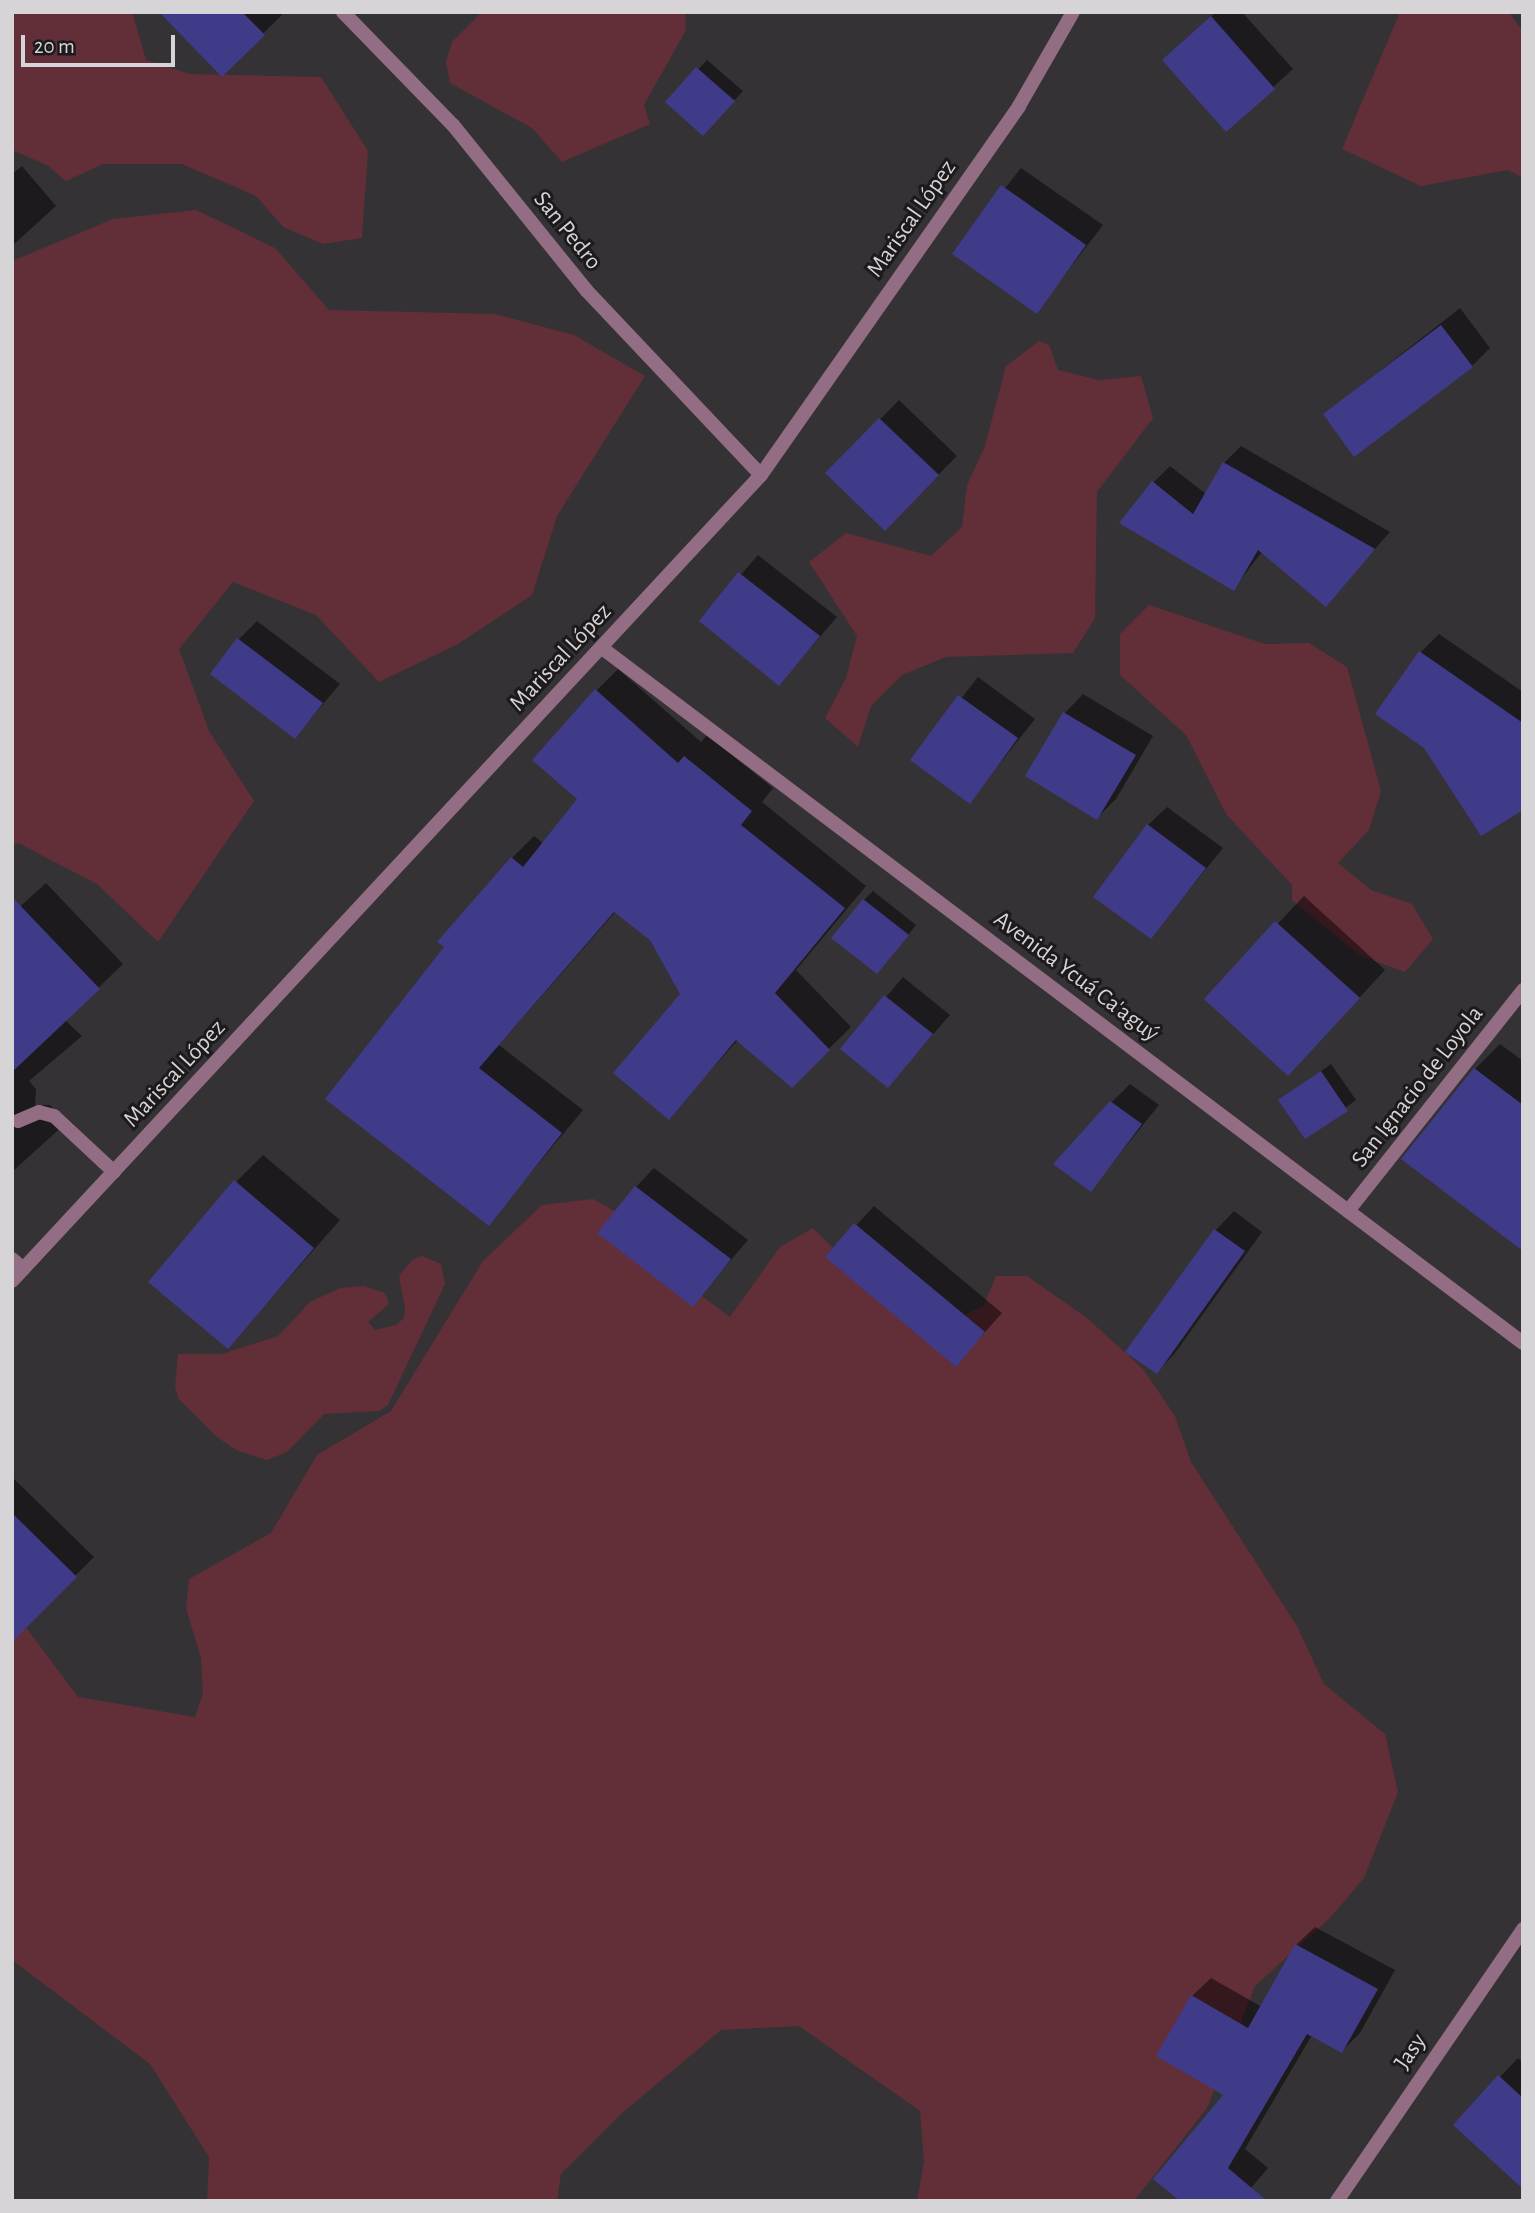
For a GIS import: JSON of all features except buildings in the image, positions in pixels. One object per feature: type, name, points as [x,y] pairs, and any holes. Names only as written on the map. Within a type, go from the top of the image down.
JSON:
[{"type":"street","name":"San Pedro","points":[[342,12],[453,125],[587,291],[761,475]]},
{"type":"street","name":"Mariscal López","points":[[12,1281],[18,1264],[114,1172],[761,475],[1019,106],[1073,12]]},
{"type":"street","name":"Avenida Ycuá Ca'aguý","points":[[602,648],[1523,1343]]},
{"type":"street","name":"San Ignacio de Loyola","points":[[1348,1211],[1523,990]]},
{"type":"street","points":[[18,1121],[39,1112],[54,1116],[114,1172]]},
{"type":"street","name":"Jasy","points":[[1337,2201],[1523,1929]]},
{"type":"shaded area","points":[[12,12],[132,12],[146,60],[190,74],[321,77],[368,151],[362,238],[323,244],[283,227],[256,196],[182,164],[103,164],[66,181],[47,165],[12,150]]},
{"type":"shaded area","points":[[482,12],[685,12],[686,30],[644,105],[650,124],[562,162],[532,128],[450,83],[446,62],[452,42]]},
{"type":"shaded area","points":[[1400,12],[1509,12],[1523,32],[1523,178],[1508,170],[1421,186],[1342,149]]},
{"type":"shaded area","points":[[196,210],[275,248],[329,310],[495,314],[574,335],[645,376],[557,516],[532,595],[458,644],[379,682],[316,615],[233,582],[179,649],[209,731],[254,801],[158,942],[97,884],[18,843],[12,846],[12,261],[113,219]]},
{"type":"shaded area","points":[[1039,341],[1049,345],[1058,370],[1099,380],[1141,376],[1153,418],[1097,492],[1095,618],[1073,653],[946,657],[902,675],[871,706],[858,747],[825,718],[846,678],[857,636],[809,562],[846,533],[931,556],[962,527],[967,485],[985,446],[1006,366]]},
{"type":"shaded area","points":[[1149,605],[1265,644],[1309,643],[1347,667],[1381,791],[1369,830],[1338,863],[1371,890],[1412,904],[1433,939],[1405,972],[1361,956],[1292,900],[1292,885],[1226,814],[1186,735],[1120,675],[1120,634]]},
{"type":"shaded area","points":[[593,1199],[665,1240],[699,1294],[730,1317],[780,1247],[813,1228],[886,1302],[942,1327],[984,1305],[996,1276],[1027,1276],[1087,1318],[1143,1369],[1175,1416],[1191,1462],[1297,1626],[1324,1684],[1385,1734],[1398,1792],[1364,1878],[1329,1919],[1255,1986],[1207,2108],[1134,2201],[917,2201],[924,2162],[920,2111],[799,2026],[721,2030],[621,2114],[561,2174],[557,2201],[207,2201],[209,2157],[150,2064],[12,1960],[12,1629],[25,1626],[78,1697],[195,1717],[203,1693],[201,1658],[186,1608],[189,1579],[271,1533],[317,1455],[391,1411],[483,1261],[542,1205]]},
{"type":"shaded area","points":[[422,1256],[441,1264],[445,1284],[388,1405],[379,1411],[324,1414],[287,1452],[267,1460],[236,1450],[217,1437],[179,1399],[175,1388],[178,1354],[222,1354],[278,1336],[310,1302],[340,1288],[364,1286],[385,1293],[389,1304],[368,1322],[375,1330],[396,1325],[404,1318],[405,1308],[399,1276],[412,1260]]}]
